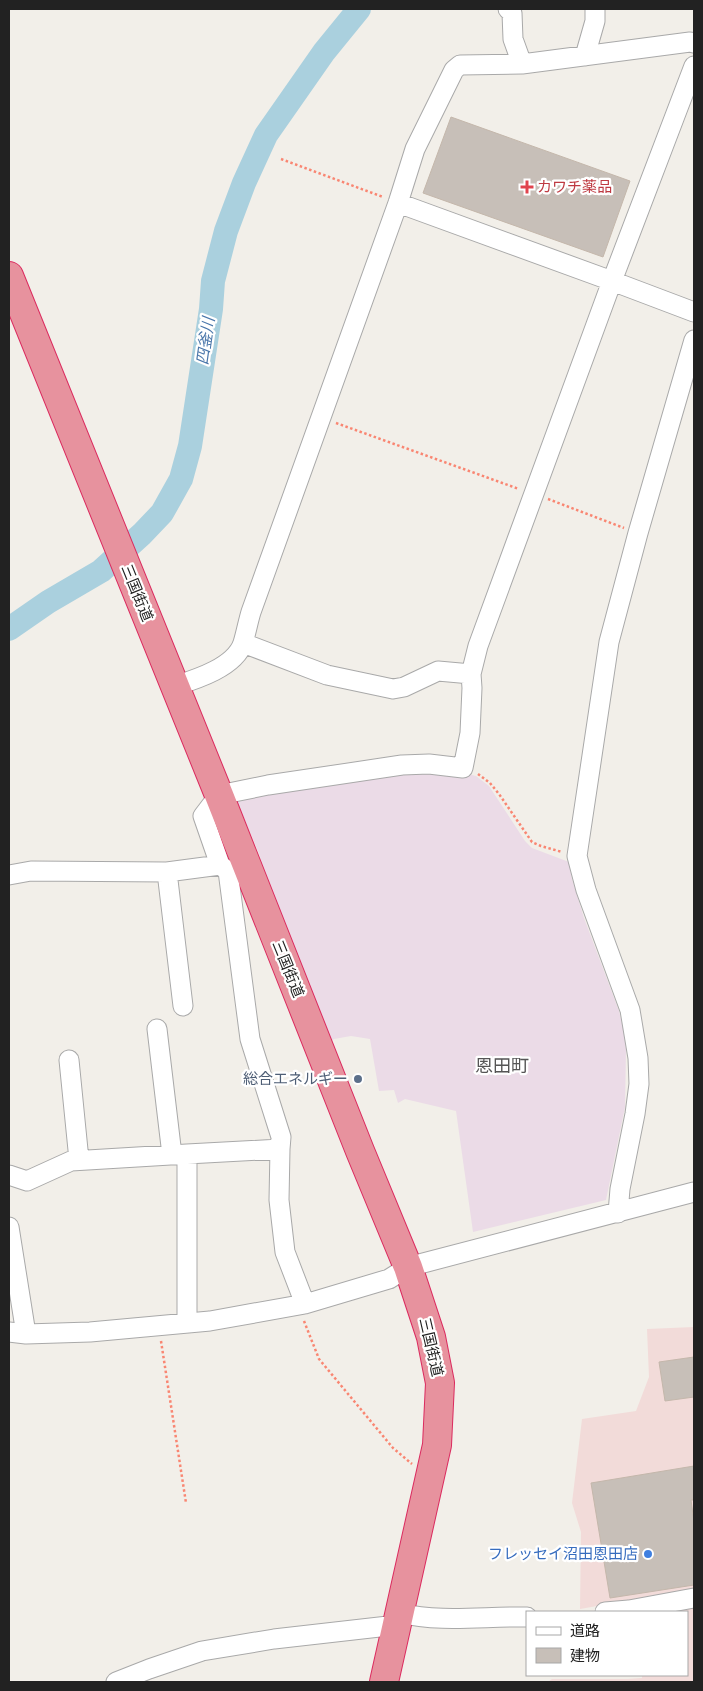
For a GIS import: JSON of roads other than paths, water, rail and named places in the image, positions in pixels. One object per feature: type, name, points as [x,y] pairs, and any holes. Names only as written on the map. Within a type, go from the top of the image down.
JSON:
[{"type":"highway","name":"三国街道","points":[[9,276],[408,1267],[431,1337],[438,1374],[440,1404],[437,1445],[384,1682]]},
{"type":"street","points":[[508,9],[512,13],[513,39],[522,64]]},
{"type":"street","points":[[585,56],[595,21],[595,9]]},
{"type":"street","points":[[175,686],[218,669],[236,655],[243,643],[251,612],[322,418],[398,203],[415,149],[454,70],[460,65],[522,64],[694,43]]},
{"type":"street","points":[[302,1305],[284,1252],[279,1200],[282,1137],[250,1039],[228,870],[220,865],[203,816],[219,795],[268,785],[402,765],[429,764],[463,768],[470,733],[471,674],[478,646],[612,281],[694,66]]},
{"type":"street","points":[[398,203],[694,312]]},
{"type":"street","points":[[618,1213],[620,1189],[636,1114],[639,1084],[638,1058],[630,1010],[586,890],[577,856],[609,642],[638,533],[694,340]]},
{"type":"street","points":[[243,643],[328,675],[393,689],[404,688],[438,671],[471,674]]},
{"type":"street","points":[[9,874],[31,871],[168,872],[220,865]]},
{"type":"street","points":[[168,872],[183,1006]]},
{"type":"street","points":[[157,1029],[180,1154],[188,1323]]},
{"type":"street","points":[[69,1060],[79,1160]]},
{"type":"street","points":[[9,1175],[27,1181],[71,1161],[79,1160],[280,1149]]},
{"type":"street","points":[[9,1227],[17,1333],[90,1332],[210,1321],[302,1305],[389,1279],[408,1267],[694,1192]]},
{"type":"street","points":[[617,1611],[694,1598]]},
{"type":"street","points":[[116,1682],[202,1651],[415,1616],[440,1618],[526,1617]]},
{"type":"waterway","name":"四釜川","points":[[9,629],[48,602],[101,571],[162,513],[181,479],[190,446],[211,309],[213,281],[226,231],[244,183],[266,135],[324,52],[359,9]]},
{"type":"place","name":"カワチ薬品","points":[[527,187]]},
{"type":"place","name":"総合エネルギー","points":[[358,1079]]},
{"type":"place","name":"フレッセイ沼田恩田店","points":[[648,1554]]},
{"type":"district","name":"恩田町","points":[[502,1066]]}]
